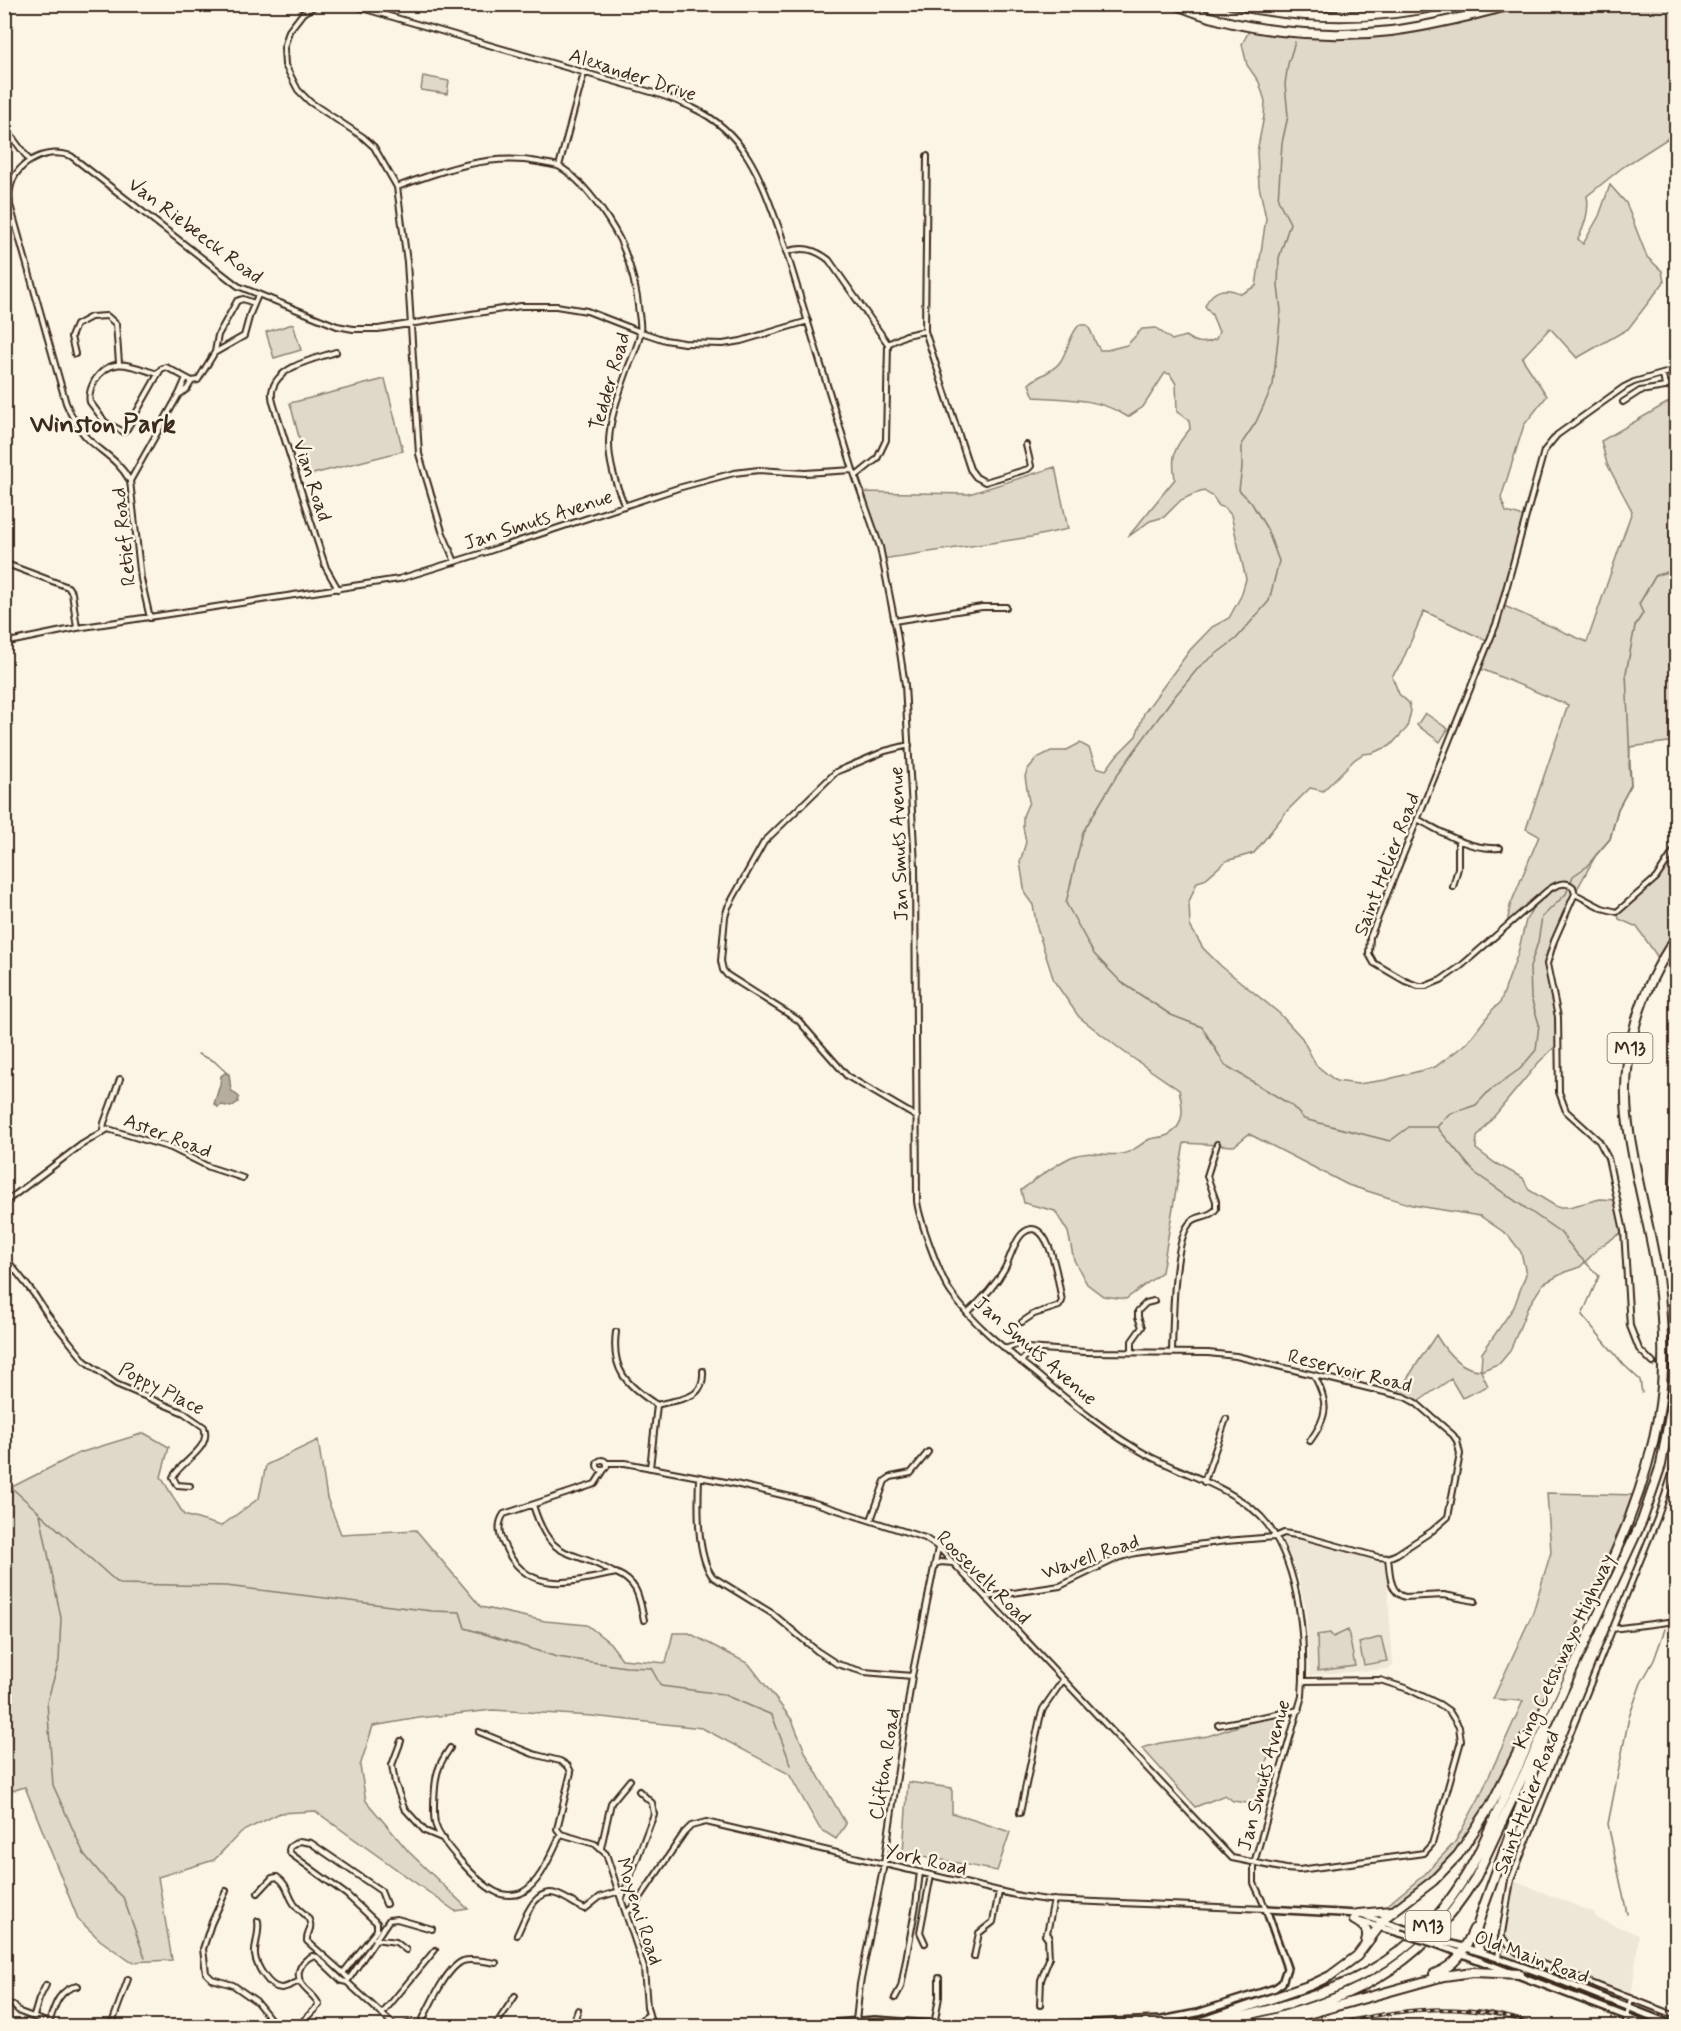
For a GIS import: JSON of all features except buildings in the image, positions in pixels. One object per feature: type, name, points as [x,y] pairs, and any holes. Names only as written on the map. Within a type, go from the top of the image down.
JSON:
[{"type":"highway","points":[[1175,4],[1232,22],[1311,33],[1390,31],[1433,24],[1516,4]]},
{"type":"highway","points":[[1230,4],[1264,12],[1339,18],[1395,14],[1447,4]]},
{"type":"highway","name":"King Cetshwayo Highway","points":[[1207,2026],[1328,1992],[1372,1970],[1414,1938],[1447,1904],[1468,1873],[1618,1551],[1646,1477],[1658,1416],[1662,1381],[1658,1278],[1630,1140],[1627,1115],[1627,1075],[1631,1041],[1639,1015],[1654,974],[1677,938]]},
{"type":"highway","name":"King Cetshwayo Highway","points":[[1245,2026],[1312,2008],[1354,1990],[1398,1965],[1454,1910],[1476,1877],[1642,1521],[1667,1442],[1674,1378],[1677,1150]]},
{"type":"highway","points":[[1479,1950],[1475,1935],[1482,1911],[1557,1704]]},
{"type":"highway","points":[[1191,2026],[1311,1985],[1330,1976],[1364,1948],[1381,1924],[1394,1911],[1433,1881],[1458,1855],[1484,1816],[1525,1738],[1544,1710]]},
{"type":"highway","points":[[1356,1917],[1394,1911]]},
{"type":"highway","points":[[1401,1989],[1446,1970],[1464,1951],[1482,1911]]},
{"type":"highway","points":[[1356,1917],[1368,1933],[1364,1948]]},
{"type":"highway","points":[[1265,2026],[1459,1973],[1520,1974]]},
{"type":"street","points":[[318,4],[303,13],[288,31],[284,48],[285,65],[298,90],[310,102],[363,137],[374,147],[397,187],[406,250],[419,454],[442,531],[455,562]]},
{"type":"street","name":"Alexander Drive","points":[[348,4],[658,94],[694,108],[730,133],[740,143],[768,196],[854,470]]},
{"type":"street","points":[[397,187],[479,161],[520,159],[559,166],[584,73]]},
{"type":"street","points":[[4,126],[30,160],[13,181],[10,189],[10,205],[63,392],[78,426],[85,435],[119,464],[130,481]]},
{"type":"street","name":"Van Riebeeck Road","points":[[30,160],[53,153],[71,156],[238,286],[337,327],[368,330],[520,306],[556,306],[587,311],[641,332],[684,343],[723,344],[741,341],[808,321]]},
{"type":"street","points":[[927,156],[926,330],[970,469],[976,477],[985,482],[1028,469],[1031,466],[1026,445]]},
{"type":"street","name":"Tedder Road","points":[[559,166],[596,201],[614,228],[628,258],[637,288],[641,332],[611,417],[607,448],[612,472],[625,506]]},
{"type":"street","points":[[786,252],[807,248],[829,260],[888,344],[886,440],[877,459],[856,476]]},
{"type":"street","points":[[215,352],[244,336],[258,295]]},
{"type":"street","name":"Retief Road","points":[[179,394],[187,389],[192,381],[198,380],[215,352],[218,335],[237,301],[243,298],[254,303]]},
{"type":"street","points":[[75,354],[71,337],[76,325],[91,317],[107,316],[117,324],[119,363]]},
{"type":"street","points":[[888,344],[906,335],[926,330]]},
{"type":"street","name":"Vian Road","points":[[336,352],[297,365],[284,373],[274,387],[272,400],[326,568],[338,589]]},
{"type":"street","points":[[158,374],[119,363],[111,365],[100,373],[91,387],[89,399],[105,422],[120,432],[127,429],[161,369],[166,367],[192,381]]},
{"type":"street","name":"Saint Helier Road","points":[[1575,894],[1571,885],[1564,883],[1547,891],[1454,972],[1426,986],[1418,986],[1405,981],[1374,963],[1371,958],[1369,947],[1371,938],[1497,622],[1544,451],[1557,435],[1624,387],[1677,370]]},
{"type":"street","points":[[1662,374],[1665,387]]},
{"type":"street","name":"Retief Road","points":[[150,618],[141,579],[130,481],[186,378]]},
{"type":"street","points":[[1623,402],[1640,391],[1665,387],[1677,380]]},
{"type":"street","name":"Jan Smuts Avenue","points":[[4,644],[77,628],[393,580],[709,479],[740,472],[759,470],[805,473],[854,470],[880,547],[905,685],[915,865],[918,1210],[950,1292],[967,1314],[1005,1349],[1108,1431],[1151,1456],[1234,1497],[1265,1521],[1275,1537],[1299,1608],[1303,1681],[1299,1710],[1254,1863],[1254,1882],[1266,1909]]},
{"type":"street","points":[[4,563],[68,587],[72,593],[77,628]]},
{"type":"street","points":[[894,621],[982,607],[1006,607]]},
{"type":"street","points":[[909,746],[885,751],[836,772],[764,842],[726,911],[721,962],[723,970],[730,977],[798,1020],[847,1076],[917,1118]]},
{"type":"street","points":[[1419,820],[1476,848],[1500,848]]},
{"type":"street","points":[[1453,887],[1458,868],[1458,840]]},
{"type":"street","points":[[1653,1363],[1639,1349],[1630,1326],[1624,1231],[1606,1152],[1599,1141],[1568,1114],[1559,1092],[1558,1017],[1547,964],[1554,941],[1575,894],[1602,908],[1617,912],[1654,880],[1677,848]]},
{"type":"street","points":[[104,1130],[104,1123],[120,1078]]},
{"type":"street","name":"Aster Road","points":[[4,1203],[104,1130],[111,1129],[171,1148],[209,1167],[243,1178]]},
{"type":"street","points":[[1172,1352],[1178,1260],[1185,1230],[1189,1223],[1210,1215],[1216,1209],[1216,1201],[1207,1176],[1217,1144]]},
{"type":"street","points":[[967,1314],[985,1298],[1002,1273],[1020,1236],[1029,1231],[1038,1231],[1043,1236],[1054,1260],[1062,1301],[1058,1307],[1034,1314],[1022,1322]]},
{"type":"street","name":"Poppy Place","points":[[4,1256],[47,1314],[89,1364],[116,1383],[169,1406],[204,1426],[206,1434],[202,1444],[173,1477],[177,1485],[190,1486]]},
{"type":"street","points":[[1132,1352],[1132,1341],[1142,1327],[1138,1311],[1146,1303],[1154,1301]]},
{"type":"street","points":[[616,1332],[615,1345],[620,1373],[657,1405]]},
{"type":"street","name":"Reservoir Road","points":[[1005,1349],[1019,1344],[1027,1348],[1085,1352],[1172,1352],[1236,1356],[1405,1397],[1416,1402],[1453,1435],[1460,1455],[1448,1517],[1432,1531],[1388,1558]]},
{"type":"street","points":[[1021,1362],[1028,1353],[1027,1348]]},
{"type":"street","points":[[657,1405],[696,1393],[703,1384],[703,1371]]},
{"type":"street","points":[[1310,1441],[1325,1414],[1326,1407],[1322,1391],[1314,1376]]},
{"type":"street","points":[[650,1468],[657,1405]]},
{"type":"street","points":[[1204,1482],[1226,1419]]},
{"type":"street","points":[[871,1520],[885,1481],[891,1477],[911,1473],[928,1452]]},
{"type":"street","points":[[604,1470],[598,1468],[597,1463],[602,1460],[607,1463],[604,1470],[595,1484],[504,1514],[500,1524],[500,1534],[506,1550],[521,1571],[535,1578],[551,1583],[594,1579],[614,1573]]},
{"type":"street","name":"Saint Helier Road","points":[[1498,1957],[1510,1880],[1657,1519],[1677,1462]]},
{"type":"street","name":"Roosevelt Road","points":[[607,1463],[625,1463],[812,1502],[917,1534],[938,1547],[1228,1856],[1254,1863],[1299,1870],[1416,1856],[1428,1850],[1432,1844],[1452,1776],[1461,1734],[1452,1714],[1446,1708],[1384,1680],[1303,1681]]},
{"type":"street","points":[[699,1478],[698,1500],[702,1551],[713,1577],[772,1614],[817,1651],[837,1664],[864,1672],[912,1676]]},
{"type":"street","points":[[533,1505],[544,1532],[556,1548],[602,1566],[634,1584],[644,1620]]},
{"type":"street","points":[[1275,1537],[1284,1533],[1292,1533],[1388,1558],[1394,1588],[1400,1596],[1444,1595],[1475,1601]]},
{"type":"street","name":"Wavell Road","points":[[985,1598],[1060,1586],[1118,1558],[1135,1553],[1275,1537]]},
{"type":"street","name":"Clifton Road","points":[[856,2021],[866,1951],[884,1864],[912,1676],[938,1547]]},
{"type":"street","points":[[934,1564],[941,1562],[953,1564]]},
{"type":"street","points":[[1612,1629],[1677,1621]]},
{"type":"street","points":[[1020,1813],[1040,1718],[1043,1709],[1062,1680]]},
{"type":"street","points":[[1218,1725],[1299,1710]]},
{"type":"street","points":[[450,1748],[437,1775],[436,1827],[456,1857],[492,1889],[500,1894],[523,1892],[534,1882],[561,1834],[557,1829],[572,1774],[568,1766],[560,1761],[533,1754],[479,1732]]},
{"type":"street","points":[[401,1741],[392,1765],[395,1783],[404,1808],[425,1831],[444,1839]]},
{"type":"street","points":[[602,1848],[610,1803],[630,1780]]},
{"type":"street","points":[[622,1898],[654,1814],[652,1803],[639,1791]]},
{"type":"street","name":"York Road","points":[[627,1912],[636,1904],[682,1835],[691,1826],[703,1822],[1020,1896],[1054,1900],[1266,1909]]},
{"type":"street","name":"Moyeni Road","points":[[561,1834],[590,1842],[602,1848],[606,1854],[644,1968],[648,2015],[652,2026]]},
{"type":"street","points":[[343,1974],[377,1930],[376,1920],[347,1895],[291,1854],[290,1846],[299,1841],[311,1843],[381,1891],[386,1904]]},
{"type":"street","points":[[895,1998],[901,1987],[920,1872]]},
{"type":"street","points":[[925,1942],[920,1932],[931,1875]]},
{"type":"street","points":[[258,1893],[272,1878],[278,1877],[283,1881],[295,1906],[310,1922],[311,1927],[306,1936],[308,1941],[395,2026]]},
{"type":"street","points":[[226,1891],[214,1916],[203,1949],[207,1973],[212,1980],[233,1985],[256,2001],[276,2026]]},
{"type":"street","points":[[517,1935],[532,1905],[542,1895],[554,1893],[585,1909],[600,1897],[620,1891]]},
{"type":"street","points":[[974,1957],[979,1933],[990,1926],[993,1920],[999,1892]]},
{"type":"street","points":[[1040,2006],[1041,1980],[1049,1959],[1048,1936],[1054,1900]]},
{"type":"street","points":[[1019,2026],[1168,2019],[1197,2013],[1275,1988],[1282,1983],[1287,1968],[1266,1909]]},
{"type":"street","name":"Old Main Road","points":[[1266,1909],[1356,1917],[1381,1924],[1464,1951],[1627,2018],[1652,2026]]},
{"type":"street","points":[[1272,1926],[1272,1918],[1277,1910]]},
{"type":"street","points":[[348,1981],[386,1922],[392,1919],[432,1929]]},
{"type":"street","points":[[258,1921],[259,1935],[255,1954],[262,1971],[279,1988],[300,1981]]},
{"type":"street","points":[[1500,1936],[1516,1952],[1527,1958],[1677,2016]]},
{"type":"street","points":[[375,1939],[396,1942],[406,1950]]},
{"type":"street","points":[[382,2014],[435,1950]]},
{"type":"street","name":"Old Main Road","points":[[1464,1951],[1479,1950],[1677,2026]]},
{"type":"street","points":[[298,2026],[319,2005],[300,1981],[301,1966],[312,1956],[317,1957],[339,1978],[348,1981]]},
{"type":"street","points":[[403,2026],[421,2023],[438,1990],[460,1963],[469,1961],[496,1963]]},
{"type":"street","points":[[934,2025],[939,1997],[939,1978]]},
{"type":"street","points":[[111,2026],[128,1979]]},
{"type":"street","points":[[34,2016],[46,1986]]},
{"type":"street","points":[[13,2005],[20,2012],[34,2016],[49,2025],[59,1998],[67,1989],[78,1986]]},
{"type":"street","points":[[495,2026],[515,1995]]},
{"type":"street","points":[[1625,2026],[1631,1998]]},
{"type":"street","points":[[573,2026],[578,2010]]},
{"type":"street","points":[[633,2026],[648,2015]]},
{"type":"street","points":[[794,2026],[856,2021],[958,2026]]},
{"type":"street","points":[[7,2026],[29,2026]]},
{"type":"shaded area","points":[[1530,5],[1676,5],[1676,127],[1667,139],[1623,167],[1587,196],[1586,218],[1578,239],[1583,244],[1599,216],[1610,185],[1626,203],[1647,257],[1662,271],[1664,282],[1628,329],[1577,358],[1550,328],[1522,358],[1547,396],[1524,425],[1501,498],[1506,512],[1525,517],[1502,605],[1587,642],[1632,511],[1607,464],[1601,441],[1667,403],[1676,402],[1676,741],[1630,747],[1631,785],[1618,809],[1610,839],[1596,855],[1575,893],[1554,941],[1547,964],[1556,1004],[1559,1043],[1539,1062],[1477,1137],[1476,1149],[1495,1163],[1523,1178],[1529,1190],[1557,1207],[1569,1207],[1600,1199],[1618,1200],[1624,1231],[1601,1246],[1580,1267],[1543,1284],[1528,1307],[1510,1351],[1500,1363],[1481,1371],[1488,1386],[1462,1398],[1451,1379],[1416,1403],[1397,1394],[1436,1335],[1454,1359],[1467,1367],[1481,1370],[1482,1353],[1514,1307],[1526,1274],[1521,1252],[1508,1235],[1480,1216],[1412,1205],[1348,1185],[1249,1134],[1234,1146],[1184,1143],[1162,1272],[1126,1299],[1103,1296],[1087,1284],[1074,1260],[1068,1232],[1055,1211],[1024,1203],[1021,1190],[1058,1164],[1071,1157],[1084,1154],[1126,1153],[1150,1139],[1164,1137],[1174,1131],[1182,1115],[1179,1090],[1079,1017],[1054,981],[1037,928],[1033,905],[1025,894],[1020,862],[1026,842],[1023,816],[1029,802],[1025,776],[1037,758],[1051,751],[1065,751],[1080,743],[1089,748],[1096,767],[1106,770],[1136,736],[1144,713],[1190,650],[1212,627],[1229,618],[1241,596],[1246,579],[1231,515],[1204,491],[1181,500],[1164,517],[1150,521],[1128,537],[1175,479],[1173,464],[1175,452],[1180,441],[1190,429],[1189,420],[1177,412],[1176,384],[1170,374],[1165,373],[1143,407],[1128,417],[1094,403],[1034,397],[1029,384],[1060,362],[1079,325],[1087,325],[1100,350],[1127,345],[1142,329],[1156,328],[1172,340],[1185,336],[1203,343],[1216,339],[1219,332],[1212,315],[1205,306],[1211,296],[1225,290],[1241,294],[1256,286],[1266,218],[1259,186],[1257,152],[1265,101],[1259,82],[1247,65],[1242,44],[1249,31],[1338,36],[1391,35],[1444,26]],"holes":[[[1424,611],[1489,642],[1479,668],[1568,705],[1526,829],[1539,836],[1510,906],[1507,925],[1537,900],[1526,920],[1518,953],[1500,1003],[1467,1043],[1435,1067],[1385,1080],[1358,1084],[1336,1081],[1316,1065],[1302,1038],[1279,1013],[1221,966],[1203,948],[1190,926],[1189,902],[1197,882],[1204,880],[1226,861],[1254,853],[1287,811],[1310,788],[1323,791],[1354,760],[1363,754],[1390,746],[1407,728],[1411,711],[1409,703],[1399,694],[1392,676],[1401,664]]]},
{"type":"shaded area","points":[[423,76],[449,81],[447,94],[421,90]]},
{"type":"shaded area","points":[[293,324],[301,350],[274,358],[266,332]]},
{"type":"shaded area","points":[[385,379],[403,451],[309,475],[290,403]]},
{"type":"shaded area","points":[[1055,467],[1068,529],[1031,537],[882,559],[861,492],[969,494]]},
{"type":"shaded area","points":[[1425,713],[1448,729],[1440,742],[1417,725]]},
{"type":"shaded area","points":[[1676,848],[1676,938],[1661,962],[1637,927],[1619,919],[1617,912],[1650,883]]},
{"type":"shaded area","points":[[225,1073],[229,1074],[231,1090],[239,1097],[238,1102],[231,1107],[222,1105],[218,1107],[214,1104],[221,1076]]},
{"type":"shaded area","points":[[144,1433],[169,1447],[161,1477],[184,1515],[221,1526],[259,1498],[266,1465],[318,1440],[327,1498],[341,1534],[416,1530],[481,1607],[545,1621],[587,1625],[610,1643],[622,1659],[666,1663],[673,1633],[689,1633],[749,1664],[792,1720],[806,1754],[846,1824],[836,1839],[820,1829],[789,1774],[702,1728],[592,1716],[493,1710],[419,1718],[373,1726],[360,1766],[366,1801],[409,1852],[468,1909],[455,1911],[315,1811],[280,1813],[241,1832],[214,1860],[158,1877],[172,1960],[131,1962],[100,1940],[78,1919],[25,1787],[5,1793],[4,1624],[9,1605],[4,1592],[4,1491],[79,1453]]},
{"type":"shaded area","points":[[1547,1493],[1639,1495],[1544,1710],[1458,1855],[1399,1907],[1358,1914],[1385,1907],[1425,1874],[1455,1842],[1479,1798],[1523,1701],[1493,1699],[1533,1612],[1551,1552]]},
{"type":"shaded area","points":[[1281,1537],[1311,1541],[1386,1564],[1393,1665],[1389,1669],[1310,1675],[1306,1609],[1297,1572]]},
{"type":"shaded area","points":[[1348,1630],[1355,1666],[1318,1671],[1317,1635],[1330,1633],[1333,1637]]},
{"type":"shaded area","points":[[1381,1637],[1387,1661],[1364,1665],[1359,1643]]},
{"type":"shaded area","points":[[1280,1715],[1254,1804],[1233,1801],[1225,1795],[1195,1807],[1142,1748],[1208,1736]]},
{"type":"shaded area","points":[[908,1782],[952,1788],[952,1813],[1010,1832],[997,1871],[903,1852]]},
{"type":"shaded area","points":[[1511,1880],[1595,1913],[1596,1918],[1639,1935],[1630,2008],[1498,1957]]},
{"type":"waterway","points":[[1295,42],[1285,84],[1288,116],[1282,143],[1278,200],[1290,223],[1279,258],[1278,286],[1281,311],[1273,385],[1256,422],[1242,443],[1239,490],[1251,502],[1267,529],[1279,561],[1269,601],[1236,639],[1200,666],[1170,702],[1117,775],[1083,832],[1066,903],[1094,954],[1121,982],[1171,1015],[1202,1027],[1225,1065],[1291,1105],[1304,1119],[1390,1141],[1409,1127],[1437,1127],[1475,1173],[1560,1232],[1577,1254],[1599,1276],[1582,1315],[1624,1365],[1640,1380],[1642,1393]]},
{"type":"waterway","points":[[1438,1126],[1449,1114],[1476,1105],[1490,1090],[1520,1069],[1536,1050],[1539,1024],[1531,998],[1530,967],[1538,942],[1542,917],[1566,894],[1573,876],[1586,867],[1610,839],[1618,809],[1631,785],[1626,673],[1635,626],[1643,613],[1639,604],[1656,575],[1676,570]]},
{"type":"waterway","points":[[198,1054],[214,1061],[227,1073]]},
{"type":"waterway","points":[[4,1481],[119,1584],[226,1586],[432,1611],[460,1612],[465,1628],[557,1657],[626,1667],[651,1668],[661,1686],[722,1694],[772,1715],[791,1765]]},
{"type":"waterway","points":[[40,1514],[61,1618],[59,1661],[47,1702],[53,1785],[84,1854],[123,1897],[145,1958]]},
{"type":"waterway","points":[[1668,1619],[1676,1597]]},
{"type":"waterway","points":[[1627,1914],[1608,1824],[1629,1717],[1665,1629]]},
{"type":"tunnel","points":[[1653,1363],[1673,1368]]},
{"type":"railway","points":[[1328,2026],[1380,2015],[1433,2010],[1485,2012],[1537,2026]]},
{"type":"district","name":"Winston Park","points":[[103,423]]}]
